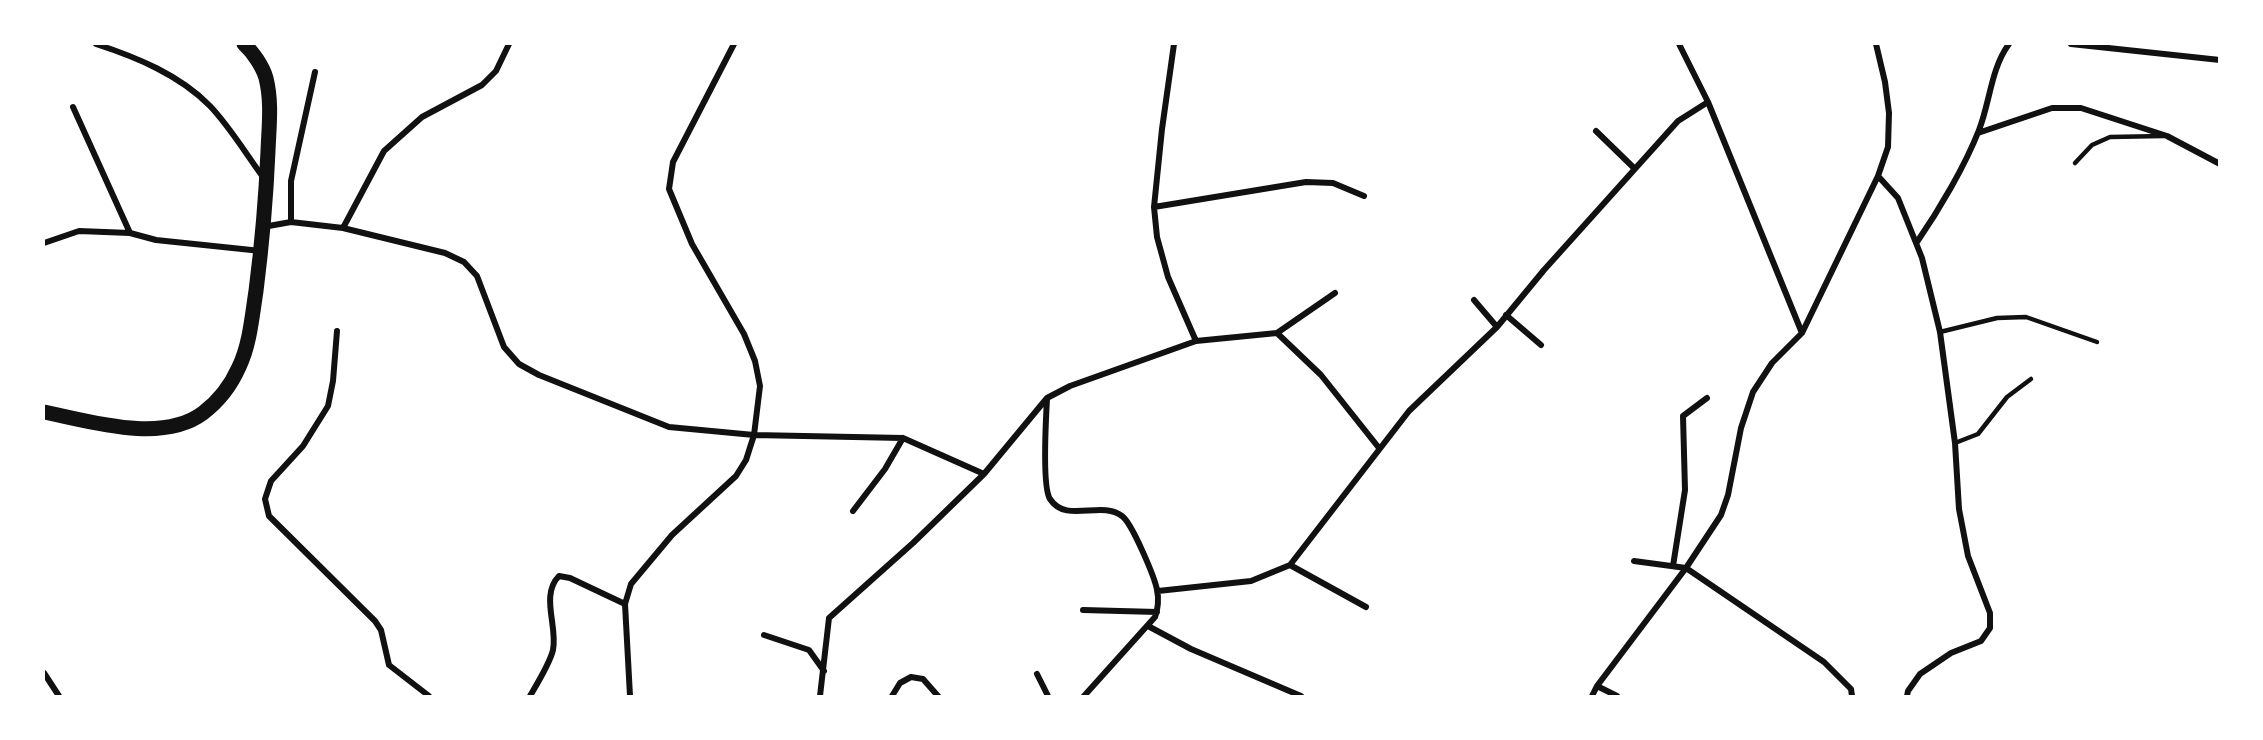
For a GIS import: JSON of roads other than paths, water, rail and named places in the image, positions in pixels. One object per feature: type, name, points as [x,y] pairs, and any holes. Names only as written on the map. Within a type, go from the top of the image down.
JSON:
[{"type":"main road","points":[[44,412],[120,427],[149,429],[178,425],[202,414],[226,390],[240,365],[250,329],[261,251],[267,183],[270,103],[265,75],[244,44]]},
{"type":"street","points":[[96,44],[161,70],[189,88],[210,106],[267,183]]},
{"type":"street","points":[[343,228],[384,151],[422,117],[482,86],[496,71],[509,44]]},
{"type":"street","points":[[630,696],[625,604],[631,584],[672,535],[736,476],[746,460],[754,435],[760,386],[755,361],[744,334],[692,244],[669,189],[673,162],[734,44]]},
{"type":"street","points":[[1174,44],[1154,207],[1157,237],[1168,277],[1196,342]]},
{"type":"street","points":[[1679,44],[1708,102],[1802,333]]},
{"type":"street","points":[[1592,696],[1597,686],[1686,568],[1721,515],[1728,495],[1741,428],[1752,392],[1772,363],[1802,333],[1878,176],[1888,147],[1889,113],[1885,82],[1876,44]]},
{"type":"street","points":[[1917,242],[1936,216],[1978,133],[1995,71],[2008,44]]},
{"type":"street","points":[[2071,44],[2220,60]]},
{"type":"street","points":[[291,222],[291,181],[315,72]]},
{"type":"street","points":[[1158,591],[1251,581],[1290,565],[1409,411],[1497,327],[1634,168],[1678,121],[1708,102]]},
{"type":"street","points":[[73,107],[130,233]]},
{"type":"street","points":[[1978,133],[2052,108],[2081,108],[2167,136],[2220,164]]},
{"type":"street","points":[[1596,131],[1634,168]]},
{"type":"street","points":[[1878,176],[1898,198],[1917,242],[1940,332],[1955,443],[1959,509],[1968,556],[1990,613],[1990,628],[1982,641],[1951,653],[1920,674],[1907,696]]},
{"type":"street","points":[[1154,207],[1306,182],[1332,183],[1364,196]]},
{"type":"street","points":[[263,227],[291,222],[343,228],[445,253],[464,262],[477,276],[504,347],[519,364],[539,375],[669,427],[754,435],[903,438],[984,474]]},
{"type":"street","points":[[44,243],[79,231],[130,233],[156,240],[261,251]]},
{"type":"street","points":[[820,696],[829,618],[913,543],[984,474],[1047,398],[1070,386],[1196,342],[1277,333],[1335,293]]},
{"type":"street","points":[[1474,300],[1497,327]]},
{"type":"street","points":[[1506,315],[1541,345]]},
{"type":"street","points":[[337,332],[333,381],[327,406],[303,446],[271,481],[265,499],[269,516],[375,621],[381,630],[388,665],[429,696]]},
{"type":"street","points":[[1277,333],[1321,375],[1379,448]]},
{"type":"street","points":[[1047,398],[1045,447],[1048,497],[1057,507],[1070,511],[1106,510],[1122,516],[1133,530],[1158,591],[1157,612],[1148,626],[1084,696]]},
{"type":"street","points":[[1673,566],[1685,490],[1683,416],[1707,398]]},
{"type":"street","points":[[853,511],[885,469],[903,438]]},
{"type":"street","points":[[1634,561],[1686,568],[1824,662],[1851,693],[1846,696]]},
{"type":"street","points":[[1290,565],[1366,607]]},
{"type":"street","points":[[530,696],[553,649],[551,596],[553,582],[559,576],[570,578],[625,604]]},
{"type":"street","points":[[1083,610],[1157,612]]},
{"type":"street","points":[[1148,626],[1191,649],[1301,696]]},
{"type":"street","points":[[764,635],[809,650],[824,671]]},
{"type":"street","points":[[44,674],[59,696]]},
{"type":"street","points":[[1037,674],[1048,696]]},
{"type":"street","points":[[892,696],[900,683],[911,677],[922,679],[938,696]]},
{"type":"street","points":[[1597,686],[1617,696]]},
{"type":"lane","points":[[2075,163],[2092,145],[2110,137],[2167,136]]},
{"type":"lane","points":[[1940,332],[1997,318],[2026,318],[2097,342]]},
{"type":"lane","points":[[1955,443],[1978,434],[2007,397],[2031,378]]}]
